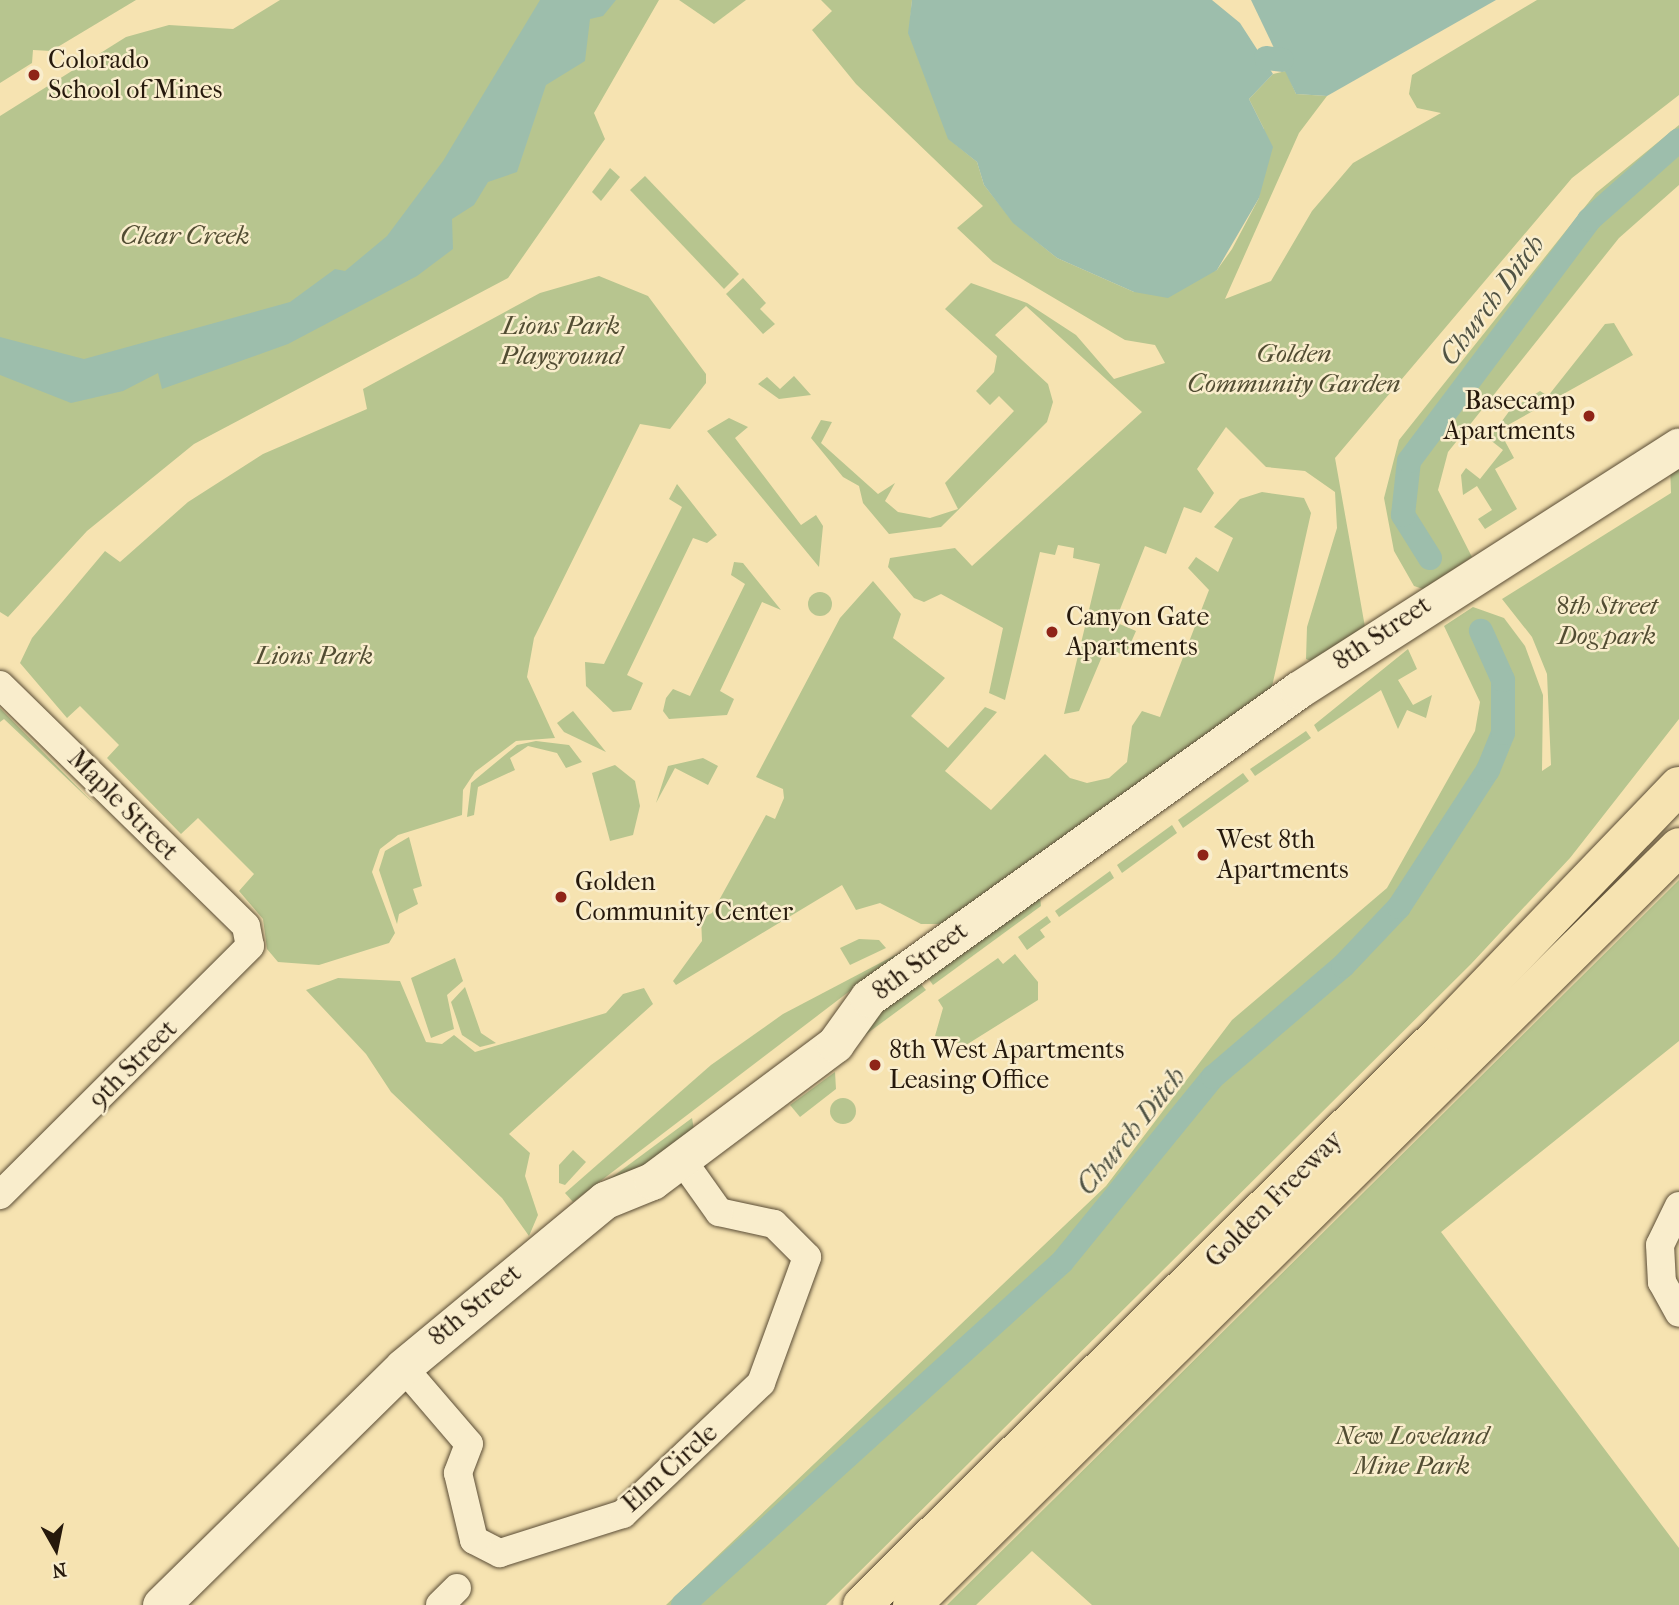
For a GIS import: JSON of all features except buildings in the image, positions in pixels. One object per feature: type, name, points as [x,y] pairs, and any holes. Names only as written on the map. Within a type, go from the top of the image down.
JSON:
[{"type":"highway","name":"Golden Freeway","points":[[862,1605],[1443,1031],[1679,786]]},
{"type":"highway","name":"Golden Freeway","points":[[912,1605],[1679,847]]},
{"type":"street","name":"8th Street","points":[[161,1605],[402,1367],[605,1200],[682,1160],[835,1044],[868,998],[1298,690],[1679,446]]},
{"type":"street","name":"Maple Street","points":[[0,685],[246,926]]},
{"type":"street","name":"9th Street","points":[[0,1195],[250,946],[246,926]]},
{"type":"street","name":"Elm Circle","points":[[402,1367],[469,1444],[458,1473],[474,1540],[500,1553],[623,1514],[761,1383],[807,1257],[774,1224],[719,1212],[682,1160]]},
{"type":"street","points":[[1679,1206],[1660,1245],[1662,1282],[1679,1313]]},
{"type":"green space","points":[[0,0],[136,0],[51,51],[33,50],[32,63],[0,83]]},
{"type":"green space","name":"Clear Creek","points":[[280,0],[659,0],[594,113],[605,139],[508,278],[194,444],[87,531],[8,617],[0,612],[0,116],[126,37],[169,25],[233,29]]},
{"type":"green space","points":[[679,0],[746,0],[714,24]]},
{"type":"green space","name":"Golden Community Garden","points":[[821,0],[912,0],[909,34],[949,139],[977,162],[984,185],[1014,223],[1057,258],[1134,292],[1217,270],[1232,249],[1259,198],[1264,129],[1249,99],[1273,74],[1286,71],[1296,94],[1327,96],[1299,133],[1225,299],[1271,281],[1312,211],[1353,163],[1441,113],[1417,108],[1409,94],[1412,75],[1537,0],[1679,0],[1679,95],[1572,178],[1335,458],[1365,627],[1313,662],[1306,659],[1307,627],[1337,528],[1335,492],[1305,471],[1266,467],[1226,427],[1197,469],[1214,493],[1201,513],[1184,507],[1166,554],[1145,546],[1115,622],[1136,631],[1125,656],[1106,647],[1079,711],[1064,714],[1100,564],[1073,558],[1074,548],[1058,545],[1055,555],[1040,552],[1005,700],[989,693],[1003,628],[941,594],[924,602],[914,598],[888,567],[890,558],[955,548],[972,566],[1142,412],[1026,306],[995,335],[1048,384],[1053,402],[1047,422],[941,527],[889,534],[863,503],[859,486],[843,477],[811,438],[821,420],[832,422],[821,443],[878,494],[895,483],[885,501],[898,512],[930,518],[958,509],[945,483],[1014,411],[999,396],[990,405],[976,391],[994,372],[997,356],[945,309],[971,283],[1027,303],[1076,335],[1114,379],[1165,363],[1155,345],[1125,340],[993,262],[957,228],[983,206],[856,84],[812,30],[832,11]]},
{"type":"green space","points":[[1679,125],[1679,185],[1619,238],[1448,452],[1438,490],[1472,557],[1423,589],[1414,586],[1394,551],[1384,498],[1399,440],[1596,193]]},
{"type":"green space","points":[[610,168],[620,177],[601,201],[592,192]]},
{"type":"green space","points":[[645,176],[739,274],[724,289],[630,190]]},
{"type":"green space","name":"Lions Park","points":[[599,276],[648,296],[706,374],[706,383],[670,429],[640,424],[534,638],[527,677],[555,738],[516,741],[475,772],[463,790],[462,815],[398,835],[380,849],[372,872],[395,933],[389,943],[319,965],[278,962],[267,949],[263,919],[239,891],[254,874],[198,818],[181,834],[107,758],[119,745],[80,706],[67,718],[20,663],[32,638],[105,551],[120,562],[188,502],[263,454],[367,409],[363,389],[540,293]]},
{"type":"green space","points":[[743,278],[766,303],[760,309],[775,324],[763,334],[726,294]]},
{"type":"green space","points":[[1614,323],[1633,355],[1499,430],[1514,458],[1495,469],[1517,509],[1485,529],[1478,519],[1492,510],[1477,486],[1463,495],[1461,475],[1466,468],[1480,479],[1503,450],[1489,439],[1510,410],[1540,391],[1548,396],[1605,324]]},
{"type":"green space","points":[[794,376],[811,395],[779,399],[758,384],[767,377],[780,389]]},
{"type":"green space","points":[[729,418],[748,427],[735,438],[801,525],[816,515],[823,526],[819,567],[707,431]]},
{"type":"green space","name":"8th Street Dog park","points":[[1679,460],[1679,719],[1570,858],[1471,964],[826,1605],[666,1605],[1106,1186],[1232,1020],[1387,888],[1475,731],[1480,702],[1444,626],[1473,607],[1504,618],[1525,646],[1543,695],[1542,771],[1551,765],[1547,674],[1532,637],[1502,599],[1671,493],[1670,464]]},
{"type":"green space","points":[[677,484],[717,535],[707,543],[693,538],[627,675],[643,683],[631,710],[613,712],[586,686],[585,662],[604,664],[682,507],[669,499]]},
{"type":"green space","points":[[1262,492],[1304,498],[1311,513],[1271,691],[945,924],[921,924],[880,903],[856,910],[842,885],[676,985],[673,981],[702,941],[701,918],[712,913],[766,815],[775,819],[784,798],[783,789],[756,777],[840,618],[873,581],[901,614],[893,638],[945,678],[911,716],[948,748],[985,707],[997,712],[945,771],[991,810],[1045,754],[1070,778],[1087,783],[1109,778],[1127,762],[1132,726],[1142,711],[1160,717],[1209,590],[1188,568],[1196,557],[1218,572],[1233,538],[1214,527],[1240,499]]},
{"type":"green space","points":[[734,562],[743,563],[781,610],[762,602],[720,691],[734,699],[727,715],[669,719],[663,711],[666,698],[673,689],[690,696],[745,584],[731,575]]},
{"type":"green space","points":[[820,592],[829,595],[832,604],[829,613],[820,616],[811,613],[808,604],[811,595]]},
{"type":"green space","points":[[1408,649],[1417,669],[1398,680],[1413,705],[1432,695],[1426,718],[1407,710],[1398,729],[1381,690],[1318,732],[1314,725]]},
{"type":"green space","points":[[0,708],[95,805],[4,719],[0,722]]},
{"type":"green space","points":[[573,711],[606,752],[564,732],[557,723]]},
{"type":"green space","points":[[1306,731],[1311,738],[1255,776],[1250,769]]},
{"type":"green space","points":[[536,741],[569,745],[582,762],[566,768],[557,753],[528,746],[510,758],[515,770],[478,787],[474,815],[467,817],[471,783],[517,745]]},
{"type":"green space","points":[[703,758],[718,766],[708,785],[675,768],[656,803],[668,766]]},
{"type":"green space","points":[[615,765],[635,781],[640,806],[633,835],[610,841],[592,773]]},
{"type":"green space","points":[[1243,773],[1249,781],[1183,828],[1178,820]]},
{"type":"green space","points":[[1172,825],[1177,833],[1122,873],[1117,865]]},
{"type":"green space","points":[[409,837],[422,886],[413,889],[418,904],[399,914],[397,924],[379,870],[385,851]]},
{"type":"green space","points":[[1110,871],[1114,878],[1059,917],[1055,911]]},
{"type":"green space","name":"New Loveland Mine Park","points":[[1679,880],[1679,1041],[1441,1232],[1679,1548],[1679,1605],[1092,1605],[1032,1551],[976,1605],[947,1605]]},
{"type":"green space","points":[[1039,886],[1041,906],[933,985],[923,971]]},
{"type":"green space","points":[[1047,916],[1051,922],[1040,930],[1045,937],[1027,950],[1018,937]]},
{"type":"green space","points":[[859,939],[879,940],[886,948],[850,965],[840,948]]},
{"type":"green space","points":[[901,952],[573,1202],[565,1193],[711,1065],[783,1014]]},
{"type":"green space","points":[[1015,954],[1038,982],[1038,1000],[966,1045],[935,1036],[943,1008],[938,1000],[998,958],[1003,964]]},
{"type":"green space","points":[[455,958],[463,981],[447,995],[454,1029],[431,1038],[411,978]]},
{"type":"green space","points":[[915,977],[926,990],[857,1041],[877,1005]]},
{"type":"green space","points":[[338,978],[400,981],[426,1042],[442,1044],[454,1035],[475,1052],[606,1013],[623,994],[644,988],[653,1004],[509,1134],[530,1153],[525,1176],[538,1215],[529,1236],[502,1198],[391,1092],[366,1054],[306,990]]},
{"type":"green space","points":[[465,987],[481,1033],[496,1043],[480,1047],[462,1035],[451,1002]]},
{"type":"green space","points":[[835,1072],[836,1089],[800,1117],[790,1105]]},
{"type":"green space","points":[[843,1098],[852,1102],[856,1111],[852,1120],[843,1124],[834,1120],[830,1111],[834,1102]]},
{"type":"green space","points":[[692,1118],[695,1135],[648,1170],[596,1189]]},
{"type":"green space","points":[[573,1150],[586,1162],[565,1185],[559,1183],[559,1165]]},
{"type":"shaded area","name":"Clear Creek","points":[[540,0],[616,0],[603,16],[590,19],[585,61],[546,85],[517,172],[488,182],[474,205],[452,219],[453,249],[417,276],[288,344],[162,389],[158,373],[123,391],[71,403],[0,375],[0,337],[84,359],[290,302],[335,269],[345,271],[387,236],[443,161]]},
{"type":"shaded area","points":[[912,0],[1212,0],[1240,23],[1273,74],[1249,99],[1273,147],[1259,198],[1217,270],[1168,298],[1134,292],[1057,258],[1013,223],[984,185],[977,162],[948,139],[908,33]]},
{"type":"shaded area","points":[[1251,0],[1496,0],[1327,96],[1296,94]]},
{"type":"waterway","points":[[1266,58],[1282,60]]},
{"type":"waterway","name":"Church Ditch","points":[[1430,558],[1403,515],[1409,461],[1589,220],[1679,140]]},
{"type":"waterway","name":"Church Ditch","points":[[683,1605],[1062,1262],[1213,1077],[1343,966],[1399,907],[1488,770],[1503,733],[1503,680],[1481,631]]},
{"type":"place","name":"Colorado School of Mines","points":[[34,75]]},
{"type":"place","name":"Basecamp Apartments","points":[[1589,416]]},
{"type":"place","name":"Canyon Gate Apartments","points":[[1052,632]]},
{"type":"place","name":"West 8th Apartments","points":[[1203,855]]},
{"type":"place","name":"Golden Community Center","points":[[561,897]]},
{"type":"place","name":"8th West Apartments Leasing Office","points":[[875,1065]]},
{"type":"park label","name":"Lions Park Playground","points":[[561,341]]}]
